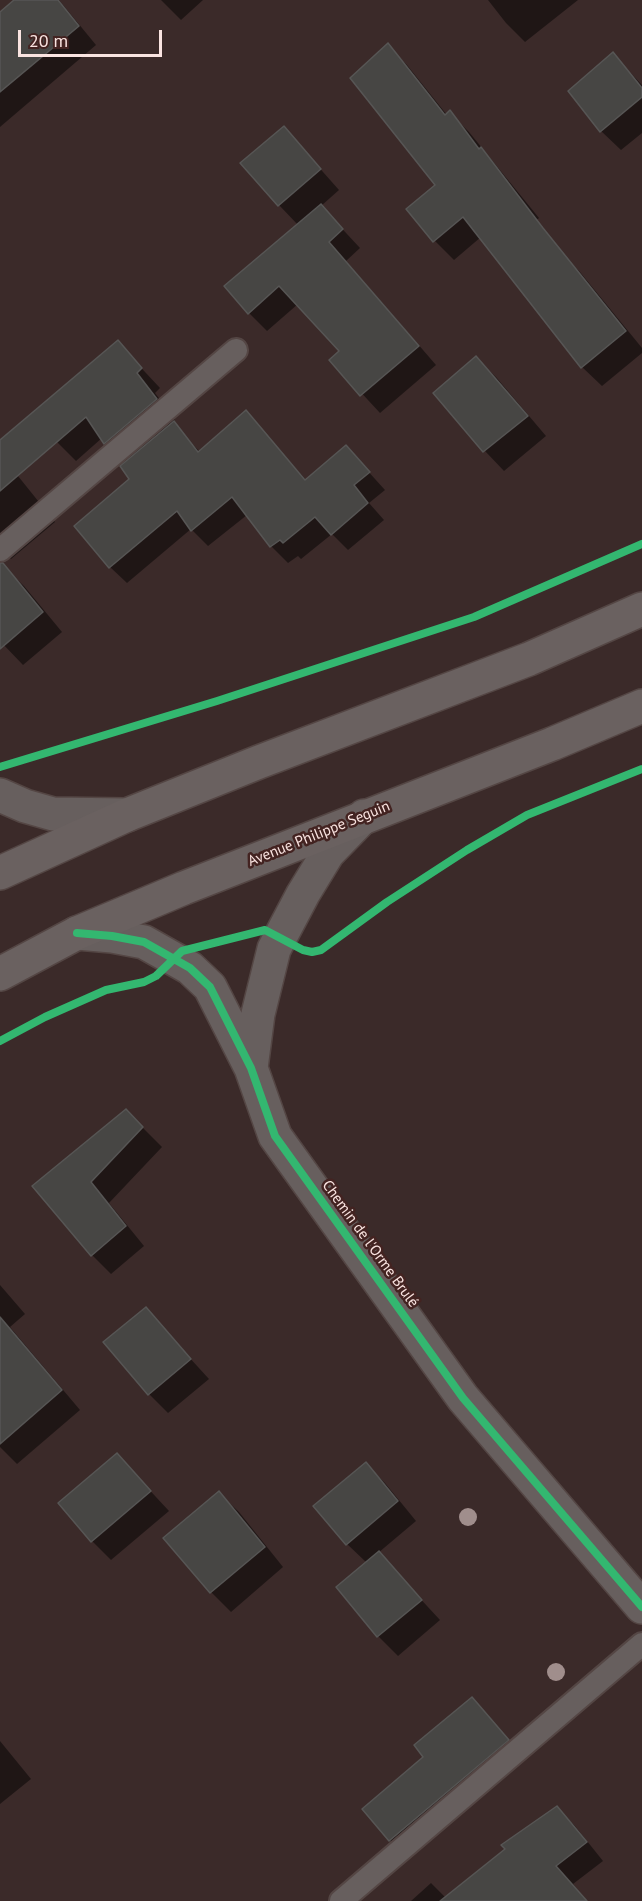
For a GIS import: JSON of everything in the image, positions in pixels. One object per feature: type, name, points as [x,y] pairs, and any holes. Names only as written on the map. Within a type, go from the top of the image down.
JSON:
[{"type":"main road","points":[[0,873],[127,815],[529,659],[642,609]]},
{"type":"main road","name":"Avenue Philippe Seguin","points":[[0,974],[77,933],[184,888],[552,744],[642,706]]},
{"type":"street","points":[[0,795],[25,806],[53,814],[127,815]]},
{"type":"street","name":"Chemin de l'Orme Brulé","points":[[251,1068],[258,1014],[274,949],[303,894],[328,854],[364,816]]},
{"type":"street","name":"Chemin de l'Orme Brulé","points":[[77,933],[144,942],[190,968],[210,987],[251,1068],[275,1136],[463,1398],[642,1607]]},
{"type":"lane","points":[[0,550],[236,350]]},
{"type":"lane","points":[[341,1901],[642,1644]]},
{"type":"building","points":[[14,0],[58,0],[79,26],[0,92],[0,12]]},
{"type":"building","points":[[388,43],[445,115],[450,110],[479,149],[481,147],[626,331],[581,368],[463,217],[433,242],[406,209],[435,185],[350,78]]},
{"type":"building","points":[[613,52],[642,88],[642,97],[600,132],[568,91]]},
{"type":"building","points":[[284,126],[321,169],[278,206],[240,163]]},
{"type":"building","points":[[321,204],[343,229],[329,242],[419,346],[360,396],[329,360],[339,351],[279,286],[248,314],[224,286]]},
{"type":"building","points":[[118,340],[142,368],[137,373],[157,399],[104,444],[86,417],[0,491],[0,440]]},
{"type":"building","points":[[476,356],[528,416],[483,452],[433,393]]},
{"type":"building","points":[[246,410],[305,480],[346,445],[370,472],[354,485],[368,503],[331,535],[315,517],[283,543],[280,540],[270,547],[232,497],[191,531],[177,511],[109,568],[74,526],[129,479],[120,466],[174,421],[198,452]]},
{"type":"building","points":[[0,563],[3,563],[43,612],[0,649]]},
{"type":"building","points":[[126,1109],[143,1127],[91,1182],[126,1226],[91,1256],[32,1186]]},
{"type":"building","points":[[146,1307],[191,1359],[148,1395],[103,1342]]},
{"type":"building","points":[[0,1317],[62,1390],[0,1444]]},
{"type":"building","points":[[117,1453],[151,1491],[91,1542],[58,1503]]},
{"type":"building","points":[[366,1462],[398,1501],[346,1545],[313,1506]]},
{"type":"building","points":[[219,1491],[265,1547],[210,1593],[163,1538]]},
{"type":"building","points":[[379,1551],[422,1600],[377,1637],[336,1587]]},
{"type":"building","points":[[472,1697],[509,1740],[389,1841],[362,1809],[423,1757],[414,1745]]},
{"type":"building","points":[[557,1806],[587,1842],[556,1866],[587,1901],[440,1901],[505,1849],[501,1845]]},
{"type":"cycle path","points":[[0,767],[217,701],[474,617],[642,544]]},
{"type":"cycle path","points":[[0,1041],[45,1017],[106,990],[144,982],[156,976],[182,951],[265,930],[303,950],[312,952],[321,950],[387,902],[467,850],[527,815],[642,769]]},
{"type":"cycle path","points":[[77,933],[144,942],[190,968],[210,987],[251,1068],[275,1136],[463,1398],[642,1607]]}]
